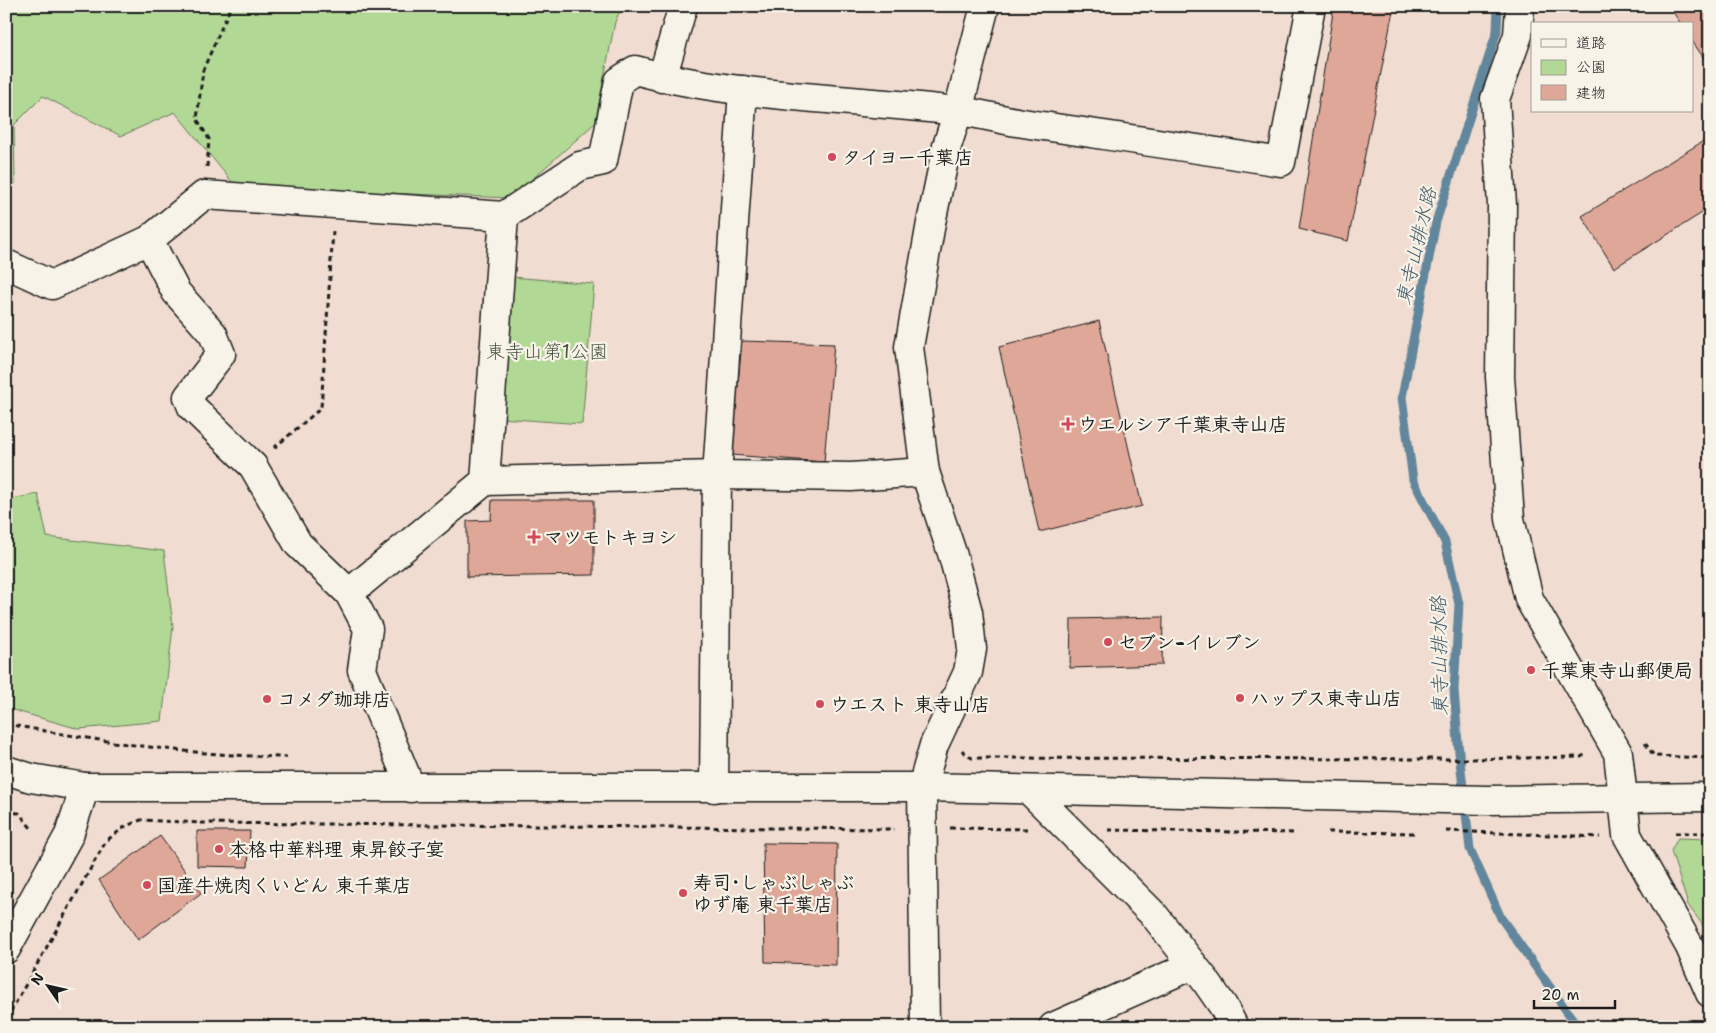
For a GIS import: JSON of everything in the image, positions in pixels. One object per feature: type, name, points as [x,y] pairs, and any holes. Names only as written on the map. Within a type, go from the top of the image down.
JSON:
[{"type":"street","points":[[662,78],[683,6]]},
{"type":"street","points":[[925,1027],[922,787],[934,745],[968,672],[972,649],[968,612],[953,556],[925,472],[909,347],[947,146],[985,6]]},
{"type":"street","points":[[6,264],[52,285],[149,240],[204,195],[504,216],[580,166],[603,161],[619,81],[634,70],[662,78],[743,90],[958,111],[1022,123],[1281,162],[1311,6]]},
{"type":"street","points":[[1520,6],[1518,35],[1495,99],[1502,205],[1500,377],[1510,519],[1529,599],[1618,752],[1627,836],[1690,947],[1710,993]]},
{"type":"street","points":[[714,788],[717,475],[743,90]]},
{"type":"street","points":[[485,481],[504,216]]},
{"type":"street","points":[[149,240],[176,292],[213,334],[221,354],[188,397],[192,407],[253,466],[298,544],[349,593],[368,629],[362,670],[411,788]]},
{"type":"street","points":[[349,593],[485,481],[717,475],[851,477],[925,472]]},
{"type":"street","points":[[6,770],[31,778],[85,787],[922,787],[1488,800],[1710,797]]},
{"type":"street","points":[[6,949],[69,835],[85,787]]},
{"type":"street","points":[[1029,790],[1154,914],[1223,1006],[1234,1027]]},
{"type":"street","points":[[1062,1025],[1193,965]]},
{"type":"path","points":[[204,195],[209,139],[197,119],[202,70],[231,6]]},
{"type":"path","points":[[253,466],[321,408],[335,204]]},
{"type":"path","points":[[6,724],[126,745],[204,754],[294,757]]},
{"type":"path","points":[[1643,740],[1654,756],[1710,758]]},
{"type":"path","points":[[959,746],[965,754],[972,758],[1466,759],[1581,757],[1592,749]]},
{"type":"path","points":[[6,812],[20,813],[31,828]]},
{"type":"path","points":[[6,1020],[106,841],[126,826],[141,820],[202,823],[892,829],[922,827]]},
{"type":"path","points":[[1446,831],[1600,836]]},
{"type":"path","points":[[1328,832],[1418,833]]},
{"type":"path","points":[[1675,833],[1710,833]]},
{"type":"green space","points":[[6,6],[622,6],[615,22],[595,123],[511,198],[236,187],[175,112],[121,136],[43,96],[14,125],[15,184],[6,187]]},
{"type":"green space","name":"東寺山第1公園","points":[[512,277],[594,284],[582,424],[500,418]]},
{"type":"green space","points":[[38,494],[47,537],[164,551],[173,627],[162,721],[79,729],[6,708],[6,500]]},
{"type":"green space","points":[[1678,838],[1710,839],[1710,935],[1688,905],[1671,851]]},
{"type":"building","points":[[1334,6],[1394,6],[1348,241],[1299,229]]},
{"type":"building","points":[[1669,6],[1710,6],[1710,67],[1694,44],[1694,22],[1680,22]]},
{"type":"building","points":[[1710,137],[1710,208],[1614,268],[1582,216]]},
{"type":"building","points":[[1099,321],[1142,506],[1039,532],[999,347]]},
{"type":"building","points":[[742,341],[834,344],[824,462],[731,455]]},
{"type":"building","points":[[492,500],[594,500],[594,575],[467,577],[467,521],[491,520]]},
{"type":"building","points":[[1163,617],[1162,665],[1070,668],[1071,619]]},
{"type":"building","points":[[197,831],[250,831],[248,867],[197,866]]},
{"type":"building","points":[[160,836],[201,893],[138,940],[99,880]]},
{"type":"building","points":[[763,843],[837,844],[836,965],[765,962]]},
{"type":"waterway","name":"東寺山排水路","points":[[1498,6],[1497,31],[1436,222],[1402,397],[1413,480],[1445,542],[1459,604],[1454,689],[1470,849],[1501,918],[1578,1027]]},
{"type":"place","name":"タイヨー千葉店","points":[[832,157]]},
{"type":"place","name":"ウエルシア千葉東寺山店","points":[[1068,424]]},
{"type":"place","name":"マツモトキヨシ","points":[[534,537]]},
{"type":"place","name":"セブン-イレブン","points":[[1108,642]]},
{"type":"place","name":"千葉東寺山郵便局","points":[[1531,670]]},
{"type":"place","name":"ハップス東寺山店","points":[[1240,698]]},
{"type":"place","name":"コメダ珈琲店","points":[[267,699]]},
{"type":"place","name":"ウエスト 東寺山店","points":[[820,704]]},
{"type":"place","name":"本格中華料理 東昇餃子宴","points":[[219,849]]},
{"type":"place","name":"国産牛焼肉くいどん 東千葉店","points":[[147,885]]},
{"type":"place","name":"寿司･しゃぶしゃぶ ゆず庵 東千葉店","points":[[683,893]]}]
